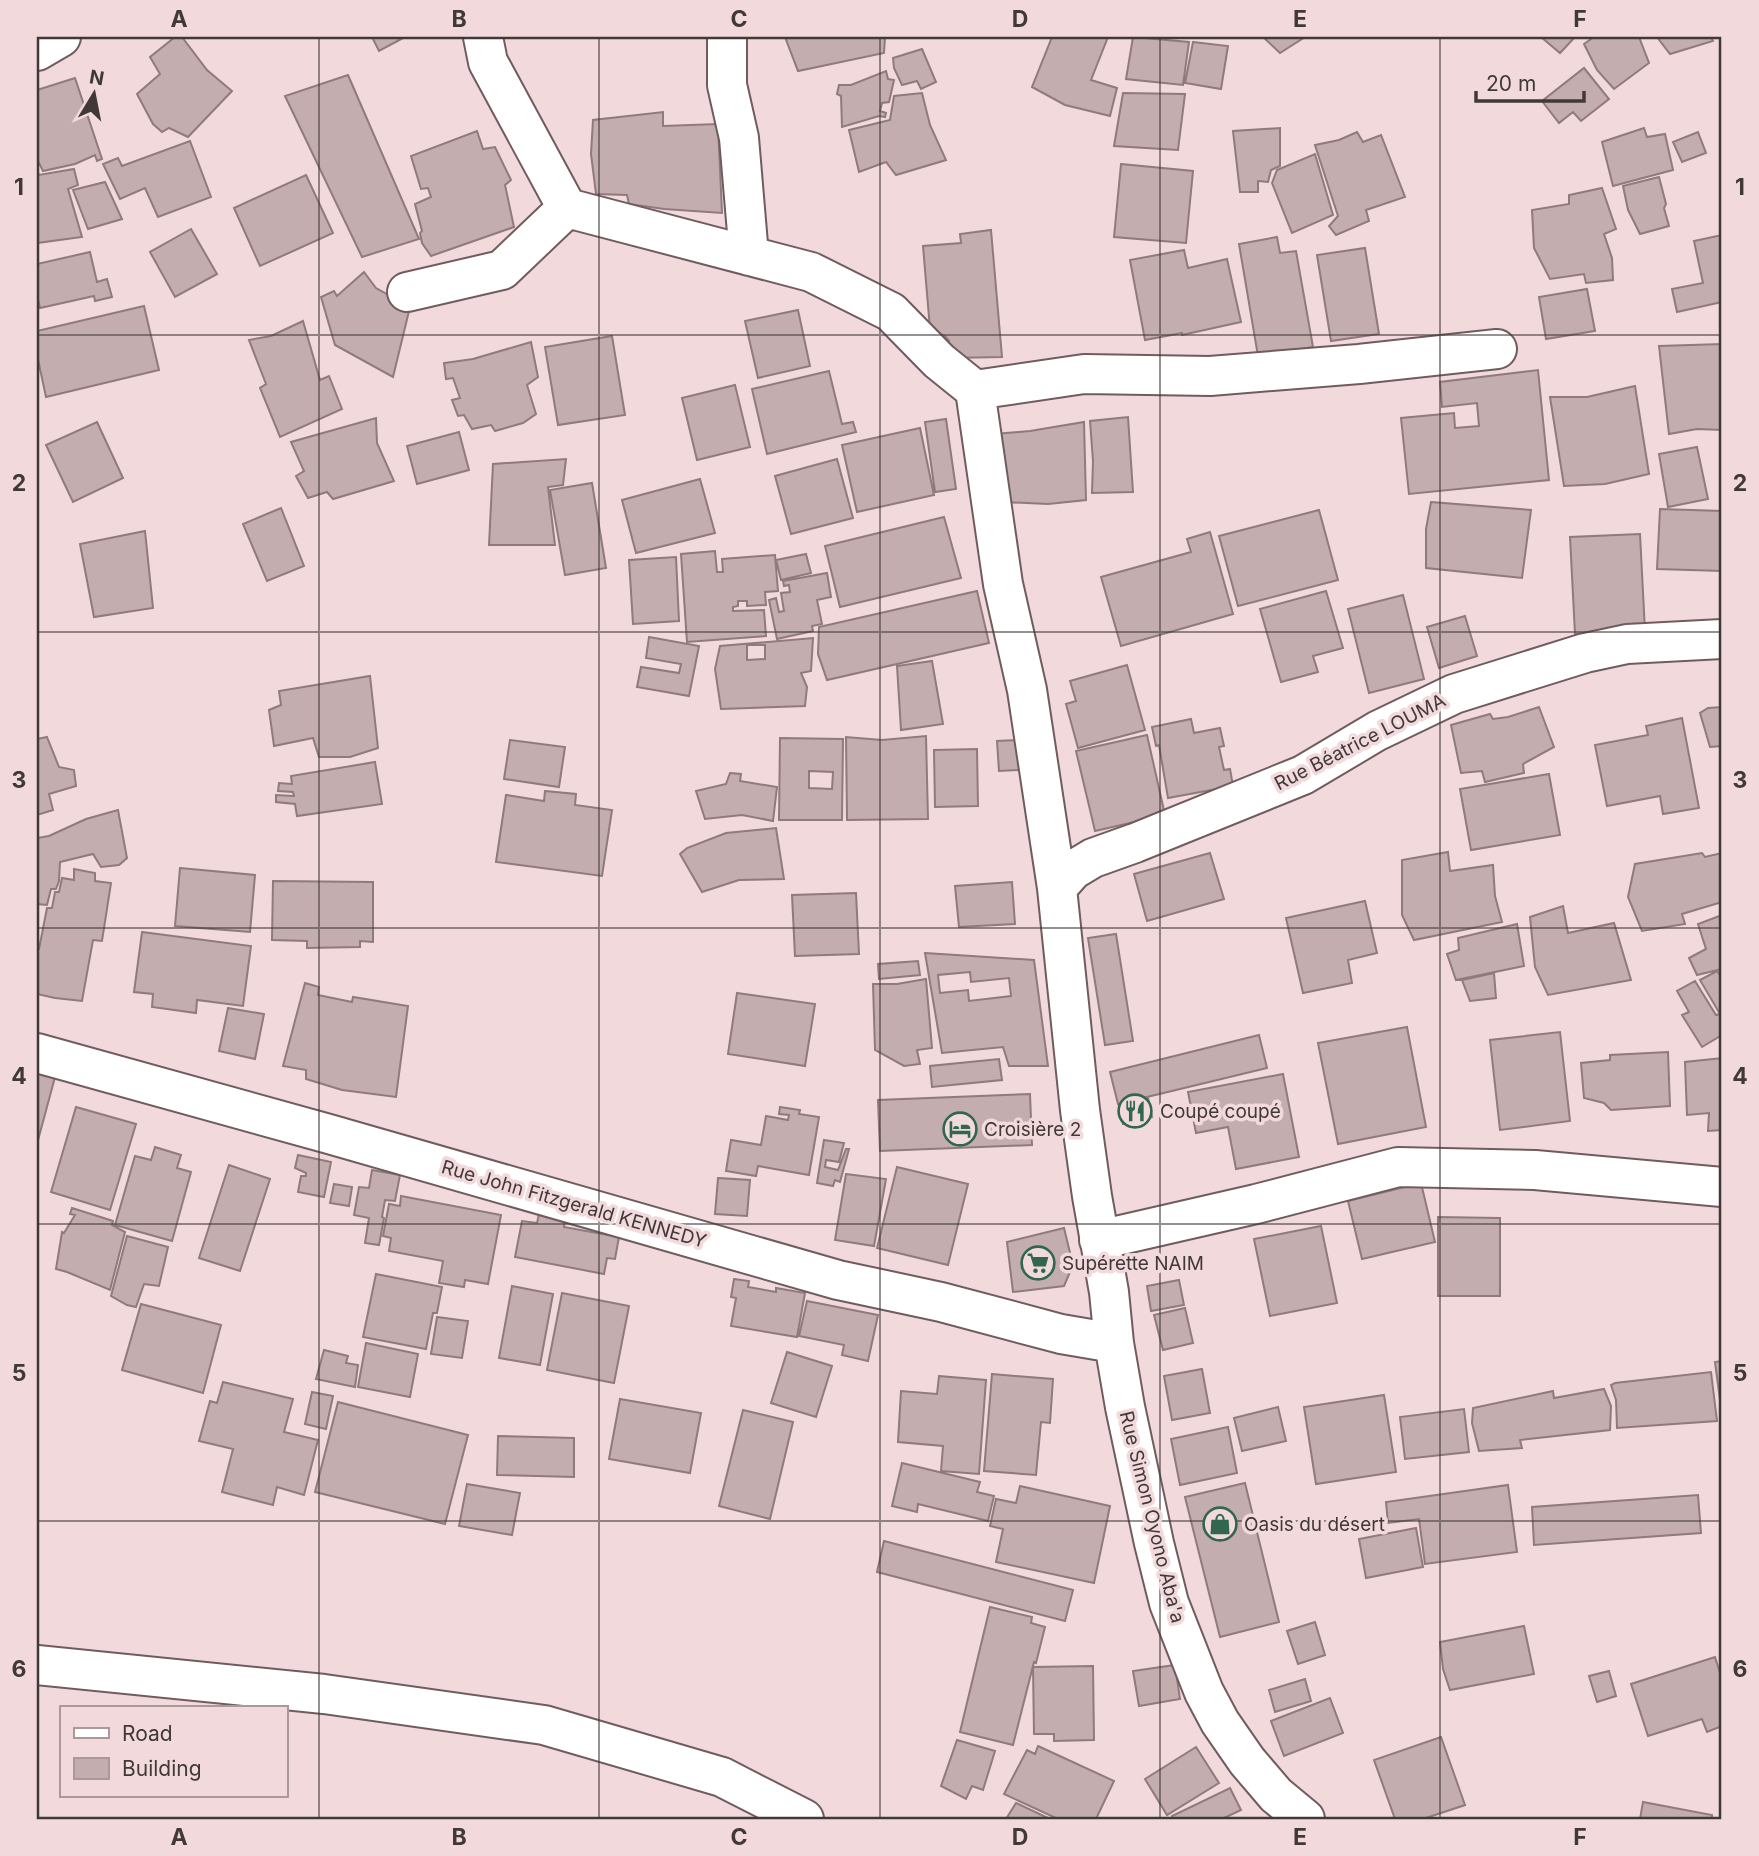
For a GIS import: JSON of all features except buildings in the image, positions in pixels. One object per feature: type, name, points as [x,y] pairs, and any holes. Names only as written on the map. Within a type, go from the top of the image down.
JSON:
[{"type":"street","points":[[37,51],[61,37]]},
{"type":"street","points":[[483,37],[488,62],[567,208],[811,272],[891,312],[939,361],[975,390],[1084,374],[1210,376],[1497,349]]},
{"type":"street","points":[[727,37],[727,85],[739,138],[749,256]]},
{"type":"street","points":[[407,292],[502,270],[567,208]]},
{"type":"street","name":"Rue Simon Oyono Aba'a","points":[[975,390],[1003,584],[1027,690],[1057,888],[1080,1110],[1109,1292],[1114,1343],[1127,1418],[1169,1603],[1204,1692],[1220,1722],[1247,1761],[1276,1795],[1305,1819]]},
{"type":"street","name":"Rue Béatrice LOUMA","points":[[1057,888],[1073,870],[1093,858],[1303,775],[1377,731],[1454,694],[1585,653],[1627,644],[1722,639]]},
{"type":"street","name":"Rue John Fitzgerald KENNEDY","points":[[37,1054],[329,1133],[838,1280],[941,1302],[1061,1334],[1114,1343]]},
{"type":"street","points":[[1099,1240],[1398,1167],[1535,1170],[1722,1187]]},
{"type":"street","points":[[37,1665],[324,1694],[544,1725],[722,1777],[804,1819]]},
{"type":"place","name":"Coupé coupé","points":[[1135,1111]]},
{"type":"place","name":"Croisière 2","points":[[960,1129]]},
{"type":"place","name":"Supérette NAIM","points":[[1038,1263]]},
{"type":"place","name":"Oasis du désert","points":[[1220,1524]]}]
